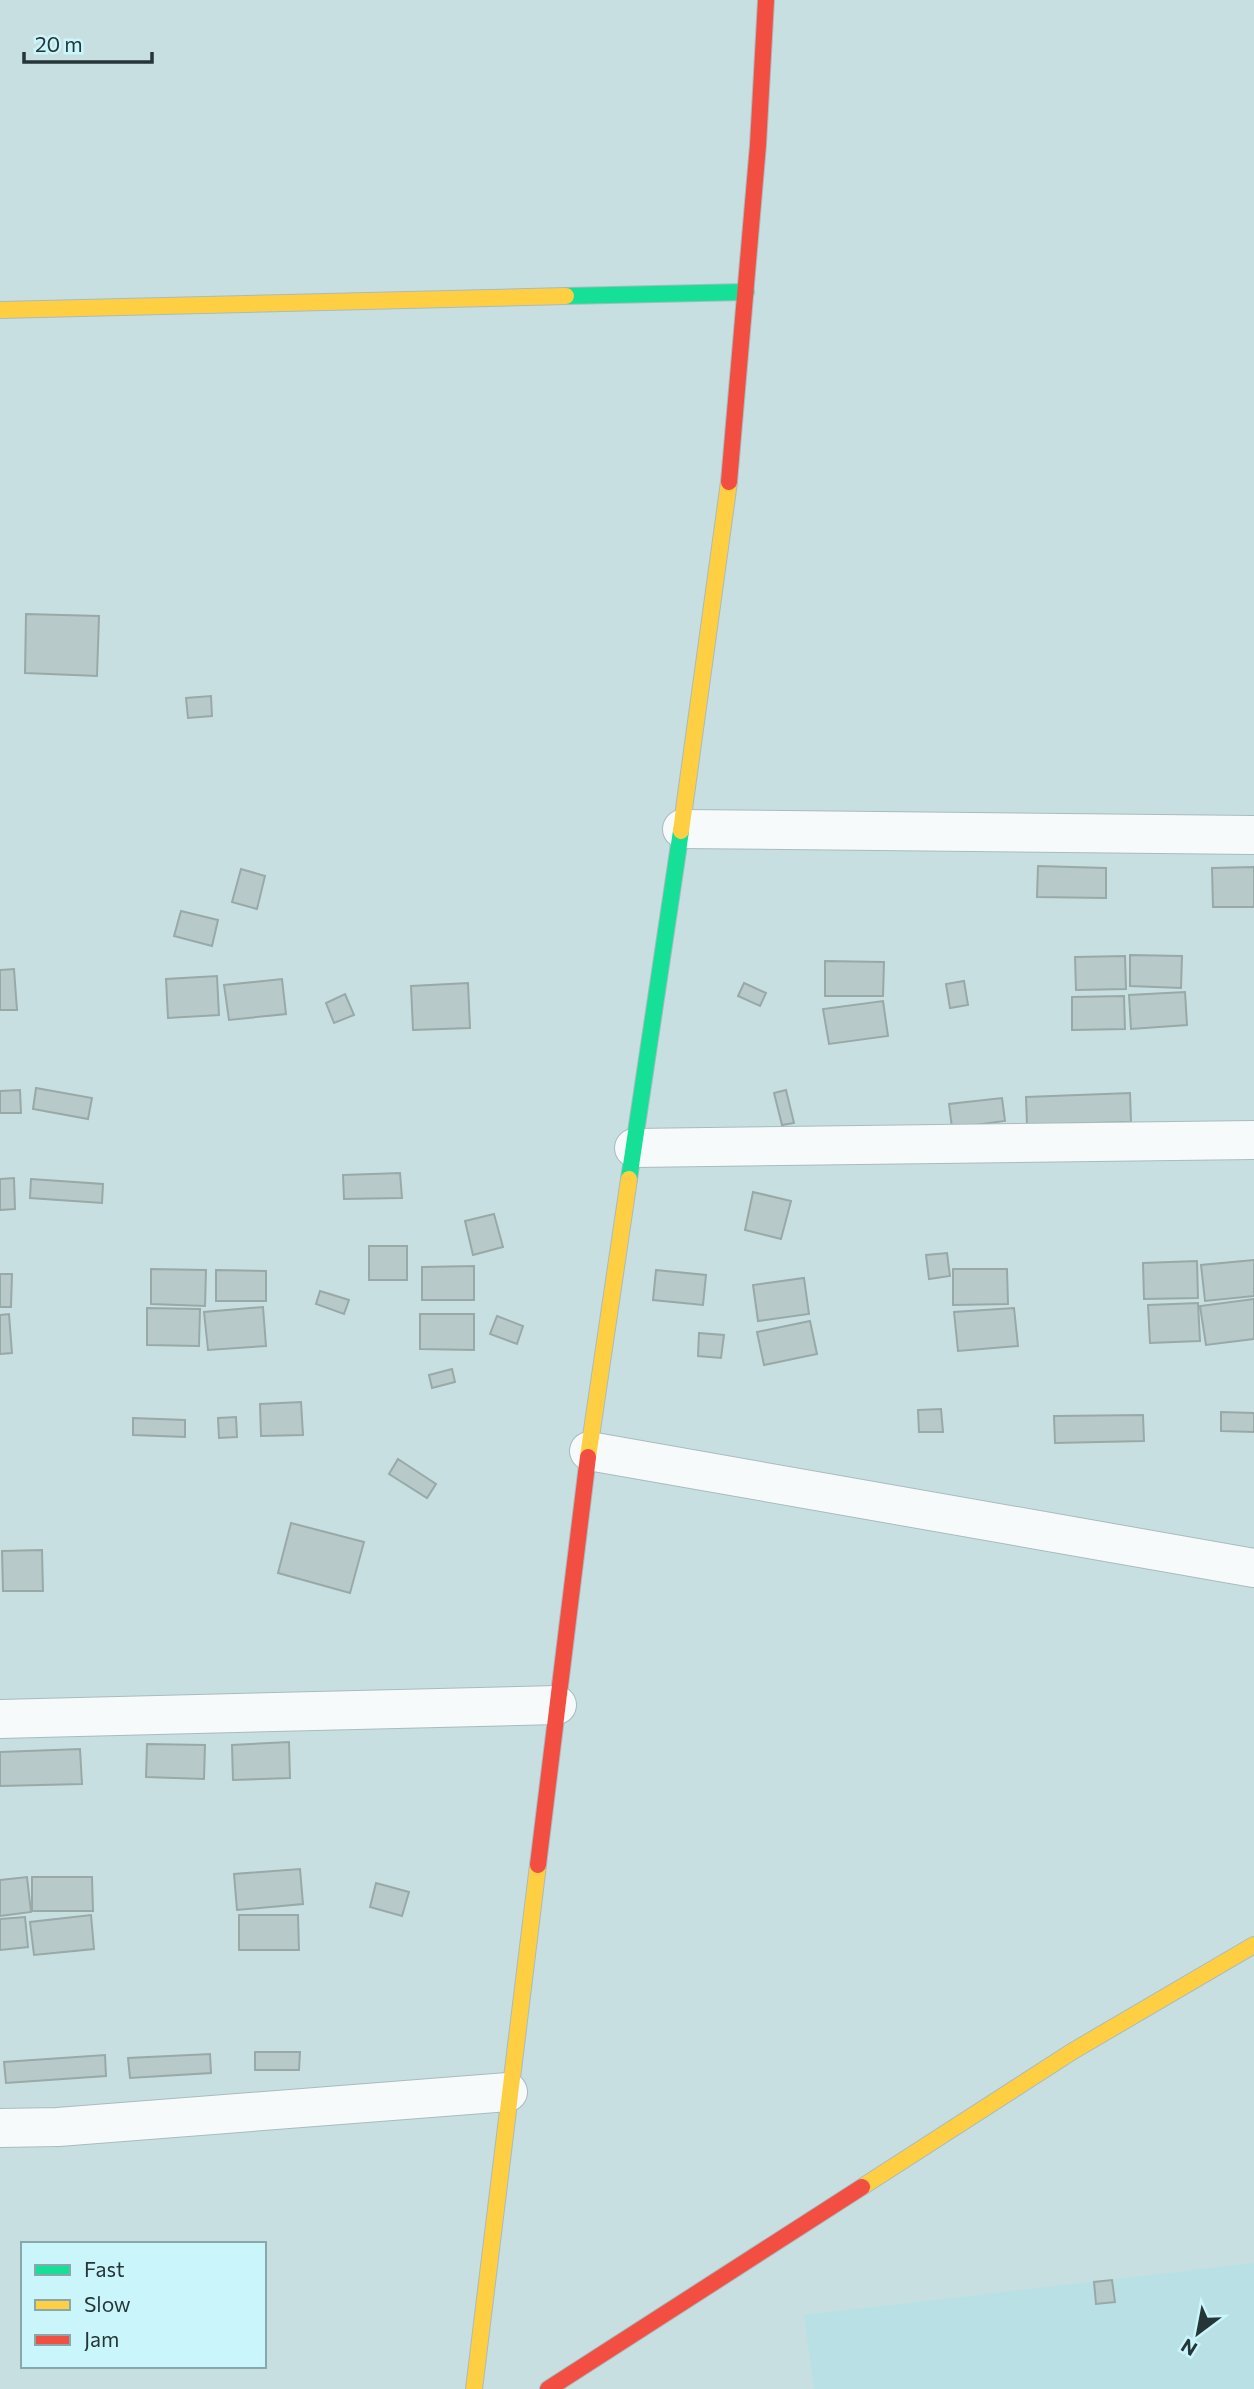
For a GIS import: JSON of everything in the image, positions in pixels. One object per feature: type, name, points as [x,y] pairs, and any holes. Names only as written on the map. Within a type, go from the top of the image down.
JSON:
[{"type":"street","points":[[474,2389],[508,2092],[589,1451],[681,829],[733,452],[765,0]]},
{"type":"street","points":[[0,310],[746,292]]},
{"type":"street","points":[[681,829],[1254,835]]},
{"type":"street","points":[[634,1148],[1254,1140]]},
{"type":"street","points":[[589,1451],[1254,1568]]},
{"type":"street","points":[[0,1719],[557,1705]]},
{"type":"street","points":[[548,2389],[1073,2052],[1254,1945]]},
{"type":"street","points":[[0,2128],[58,2127],[508,2092]]},
{"type":"shaded area","points":[[1254,2263],[1254,2389],[814,2389],[804,2315]]},
{"type":"building","points":[[26,614],[99,616],[97,676],[25,673]]},
{"type":"building","points":[[211,696],[212,716],[188,718],[186,698]]},
{"type":"building","points":[[1038,866],[1106,868],[1106,898],[1037,897]]},
{"type":"building","points":[[1254,867],[1254,907],[1213,907],[1212,868]]},
{"type":"building","points":[[241,869],[265,876],[257,909],[232,902]]},
{"type":"building","points":[[181,911],[218,920],[212,946],[174,936]]},
{"type":"building","points":[[1130,955],[1182,956],[1181,988],[1130,986]]},
{"type":"building","points":[[1125,956],[1126,989],[1076,990],[1075,957]]},
{"type":"building","points":[[825,961],[884,962],[883,996],[825,996]]},
{"type":"building","points":[[14,969],[17,1010],[0,1010],[0,970]]},
{"type":"building","points":[[217,976],[219,1015],[168,1018],[166,979]]},
{"type":"building","points":[[282,979],[286,1014],[229,1020],[224,985]]},
{"type":"building","points":[[964,981],[968,1005],[950,1008],[946,984]]},
{"type":"building","points":[[468,983],[470,1028],[413,1030],[411,986]]},
{"type":"building","points":[[744,983],[766,993],[760,1006],[738,996]]},
{"type":"building","points":[[1185,992],[1187,1025],[1131,1029],[1129,995]]},
{"type":"building","points":[[345,994],[354,1015],[334,1023],[326,1003]]},
{"type":"building","points":[[1124,996],[1125,1029],[1072,1030],[1072,997]]},
{"type":"building","points":[[883,1001],[888,1036],[829,1044],[823,1009]]},
{"type":"building","points":[[36,1088],[92,1098],[88,1119],[33,1109]]},
{"type":"building","points":[[20,1090],[21,1113],[0,1113],[0,1091]]},
{"type":"building","points":[[786,1090],[794,1123],[782,1125],[774,1093]]},
{"type":"building","points":[[1130,1093],[1131,1122],[1027,1125],[1026,1097]]},
{"type":"building","points":[[1002,1098],[1005,1121],[952,1128],[949,1104]]},
{"type":"building","points":[[400,1173],[402,1198],[344,1199],[343,1175]]},
{"type":"building","points":[[14,1178],[15,1209],[0,1210],[0,1179]]},
{"type":"building","points":[[31,1179],[103,1184],[102,1203],[30,1198]]},
{"type":"building","points":[[753,1192],[791,1201],[781,1239],[745,1230]]},
{"type":"building","points":[[494,1214],[503,1247],[473,1255],[465,1221]]},
{"type":"building","points":[[369,1246],[407,1246],[407,1280],[369,1280]]},
{"type":"building","points":[[947,1253],[950,1276],[929,1279],[926,1255]]},
{"type":"building","points":[[1254,1260],[1254,1296],[1205,1301],[1201,1265]]},
{"type":"building","points":[[1197,1261],[1198,1298],[1144,1299],[1143,1263]]},
{"type":"building","points":[[474,1266],[474,1300],[422,1300],[422,1267]]},
{"type":"building","points":[[151,1269],[206,1270],[205,1306],[151,1304]]},
{"type":"building","points":[[953,1269],[1007,1269],[1008,1304],[953,1305]]},
{"type":"building","points":[[216,1270],[266,1271],[266,1301],[216,1301]]},
{"type":"building","points":[[656,1270],[706,1275],[703,1305],[653,1300]]},
{"type":"building","points":[[0,1274],[12,1274],[11,1307],[0,1307]]},
{"type":"building","points":[[804,1278],[809,1314],[758,1321],[753,1285]]},
{"type":"building","points":[[320,1291],[349,1300],[344,1314],[316,1304]]},
{"type":"building","points":[[1254,1299],[1254,1339],[1206,1345],[1200,1306]]},
{"type":"building","points":[[1198,1303],[1200,1341],[1150,1343],[1148,1305]]},
{"type":"building","points":[[263,1307],[266,1346],[208,1350],[204,1312]]},
{"type":"building","points":[[147,1308],[200,1309],[199,1346],[147,1345]]},
{"type":"building","points":[[1014,1308],[1018,1346],[958,1351],[954,1312]]},
{"type":"building","points":[[9,1314],[12,1353],[0,1354],[0,1315]]},
{"type":"building","points":[[420,1314],[474,1314],[474,1350],[420,1349]]},
{"type":"building","points":[[497,1316],[523,1326],[517,1344],[490,1334]]},
{"type":"building","points":[[810,1321],[817,1354],[764,1365],[757,1332]]},
{"type":"building","points":[[699,1333],[724,1335],[721,1358],[698,1356]]},
{"type":"building","points":[[452,1369],[455,1382],[432,1388],[429,1375]]},
{"type":"building","points":[[301,1402],[303,1435],[261,1436],[260,1404]]},
{"type":"building","points":[[941,1409],[943,1432],[919,1432],[918,1410]]},
{"type":"building","points":[[1221,1412],[1254,1413],[1254,1432],[1221,1431]]},
{"type":"building","points":[[1143,1415],[1144,1441],[1055,1443],[1054,1416]]},
{"type":"building","points":[[236,1417],[237,1437],[219,1438],[218,1418]]},
{"type":"building","points":[[133,1418],[185,1420],[185,1437],[133,1435]]},
{"type":"building","points":[[398,1459],[436,1484],[427,1498],[389,1474]]},
{"type":"building","points":[[291,1523],[364,1542],[350,1593],[278,1573]]},
{"type":"building","points":[[42,1550],[43,1591],[3,1591],[2,1551]]},
{"type":"building","points":[[289,1742],[290,1778],[233,1780],[232,1745]]},
{"type":"building","points":[[147,1744],[205,1745],[204,1779],[146,1777]]},
{"type":"building","points":[[80,1749],[82,1784],[0,1786],[0,1752]]},
{"type":"building","points":[[300,1869],[303,1904],[237,1910],[234,1874]]},
{"type":"building","points":[[27,1877],[31,1912],[0,1916],[0,1880]]},
{"type":"building","points":[[32,1877],[92,1877],[93,1911],[32,1911]]},
{"type":"building","points":[[376,1883],[409,1892],[402,1916],[370,1907]]},
{"type":"building","points":[[91,1915],[94,1949],[34,1955],[30,1922]]},
{"type":"building","points":[[239,1915],[298,1915],[299,1950],[239,1950]]},
{"type":"building","points":[[25,1917],[28,1947],[0,1950],[0,1919]]},
{"type":"building","points":[[255,2052],[300,2052],[299,2070],[255,2070]]},
{"type":"building","points":[[210,2054],[211,2073],[130,2078],[128,2058]]},
{"type":"building","points":[[105,2055],[106,2076],[6,2083],[4,2062]]},
{"type":"building","points":[[1112,2280],[1115,2302],[1096,2304],[1094,2282]]},
{"type":"traffic: fast","points":[[566,296],[746,292]]},
{"type":"traffic: fast","points":[[629,1179],[681,831]]},
{"type":"traffic: slow","points":[[0,310],[566,296]]},
{"type":"traffic: slow","points":[[681,831],[729,482]]},
{"type":"traffic: slow","points":[[588,1457],[629,1179]]},
{"type":"traffic: slow","points":[[474,2389],[538,1865]]},
{"type":"traffic: slow","points":[[862,2187],[1073,2051],[1254,1945]]},
{"type":"traffic: jam","points":[[729,482],[758,145],[766,0]]},
{"type":"traffic: jam","points":[[538,1865],[588,1457]]},
{"type":"traffic: jam","points":[[548,2389],[862,2187]]}]
